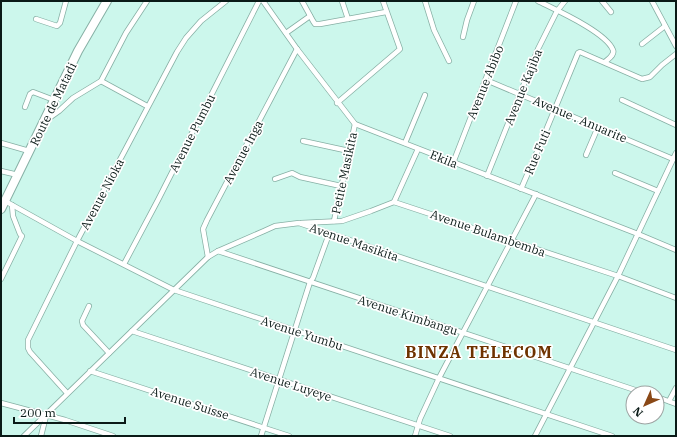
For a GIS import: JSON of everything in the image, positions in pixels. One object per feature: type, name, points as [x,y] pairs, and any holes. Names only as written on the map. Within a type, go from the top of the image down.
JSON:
[{"type":"highway","name":"Route de Matadi","points":[[6,205],[18,175],[54,100],[87,35],[107,1]]},
{"type":"street","points":[[36,19],[57,26],[60,23],[66,1]]},
{"type":"street","points":[[44,122],[59,111],[72,98],[101,81],[126,33],[147,1]]},
{"type":"street","name":"Avenue Nioka","points":[[67,393],[30,352],[27,344],[77,241],[147,106],[186,38],[201,21],[226,1]]},
{"type":"street","name":"Avenue Pumbu","points":[[124,264],[259,1]]},
{"type":"street","name":"Ekila","points":[[263,1],[337,103],[355,124],[676,250]]},
{"type":"street","points":[[302,1],[315,24],[386,12]]},
{"type":"street","points":[[342,1],[348,19]]},
{"type":"street","points":[[337,103],[399,51],[400,48],[382,1]]},
{"type":"street","points":[[425,1],[434,30],[449,61]]},
{"type":"street","points":[[463,37],[474,1]]},
{"type":"street","name":"Avenue Abibo","points":[[453,163],[516,1]]},
{"type":"street","points":[[538,1],[594,30],[613,50],[613,54],[605,62],[642,79],[650,77],[676,54]]},
{"type":"street","name":"Avenue Kajiba","points":[[487,176],[538,49],[557,11],[565,1]]},
{"type":"street","points":[[602,1],[611,12]]},
{"type":"street","points":[[652,1],[676,46]]},
{"type":"street","points":[[286,33],[310,16]]},
{"type":"street","points":[[642,44],[665,26]]},
{"type":"street","name":"Avenue Inga","points":[[208,257],[204,229],[207,220],[297,49]]},
{"type":"street","name":"Rue Futi","points":[[521,189],[578,53],[580,52],[605,62]]},
{"type":"street","name":"Avenue . Anuarite","points":[[486,80],[520,93],[673,159]]},
{"type":"street","points":[[101,81],[147,106]]},
{"type":"street","points":[[25,107],[30,94],[33,92],[54,100]]},
{"type":"street","points":[[405,143],[425,95]]},
{"type":"street","points":[[622,100],[676,124]]},
{"type":"street","name":"Petite Masikita","points":[[334,221],[355,124]]},
{"type":"street","points":[[586,155],[598,127]]},
{"type":"street","points":[[303,141],[349,151]]},
{"type":"street","points":[[1,143],[29,151]]},
{"type":"street","points":[[299,224],[342,221],[394,202],[418,149]]},
{"type":"street","points":[[535,436],[618,276],[676,153]]},
{"type":"street","points":[[1,171],[18,175]]},
{"type":"street","points":[[275,179],[292,173],[300,177],[341,186]]},
{"type":"street","points":[[615,173],[658,191]]},
{"type":"street","points":[[415,436],[420,419],[439,378],[536,194]]},
{"type":"street","name":"Avenue Bulambemba","points":[[394,202],[618,276],[676,298]]},
{"type":"street","points":[[1,279],[22,236],[6,205]]},
{"type":"street","name":"Avenue Yumbu","points":[[6,205],[174,290],[612,436]]},
{"type":"street","name":"Avenue Masikita","points":[[24,436],[208,257],[218,250],[275,226],[299,224],[676,350]]},
{"type":"street","points":[[261,436],[310,282],[313,278],[329,234]]},
{"type":"street","name":"Avenue Kimbangu","points":[[218,250],[625,387]]},
{"type":"street","points":[[89,306],[82,321],[83,325],[109,353]]},
{"type":"street","name":"Avenue Luyeye","points":[[132,331],[450,436]]},
{"type":"street","name":"Avenue Suisse","points":[[90,371],[289,436]]},
{"type":"street","points":[[669,401],[676,388]]},
{"type":"street","points":[[665,400],[676,404]]},
{"type":"street","points":[[1,402],[113,436]]},
{"type":"street","points":[[41,436],[46,415]]},
{"type":"district","name":"BINZA TELECOM","points":[[479,352]]}]
